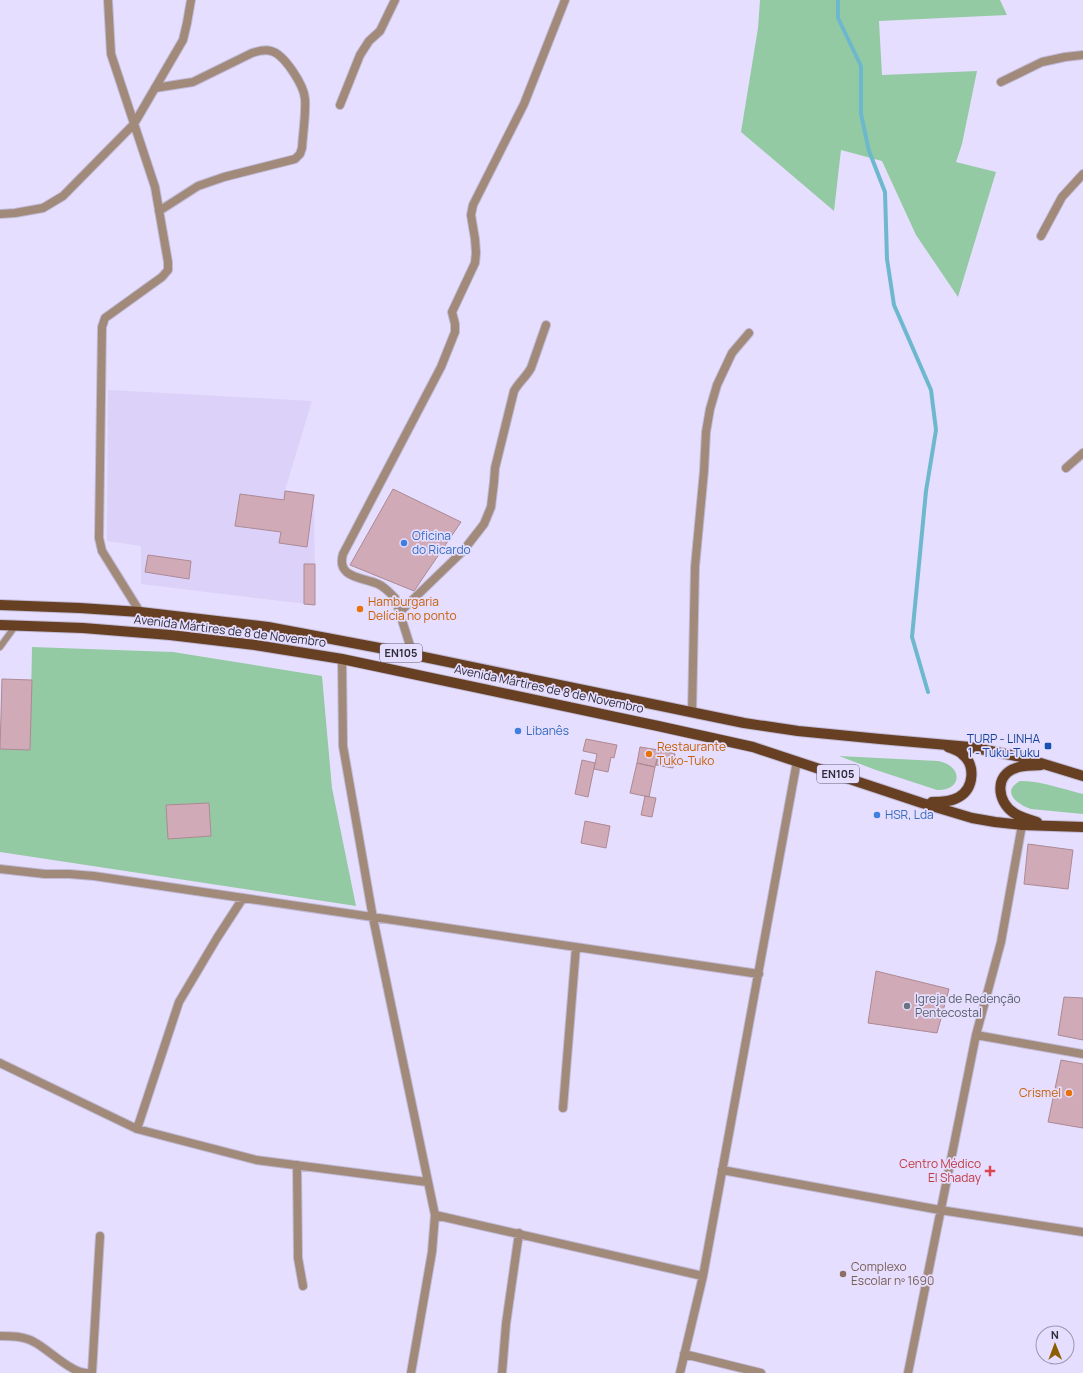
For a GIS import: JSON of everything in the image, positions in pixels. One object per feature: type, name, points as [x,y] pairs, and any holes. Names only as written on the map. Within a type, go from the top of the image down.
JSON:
[{"type":"main road","name":"Avenida Mártires de 8 de Novembro","points":[[0,605],[140,612],[268,627],[413,655],[744,723],[798,731],[943,744],[991,750],[1047,764],[1083,776]]},
{"type":"main road","name":"Avenida Mártires de 8 de Novembro","points":[[0,625],[170,635],[255,645],[342,659],[753,747],[972,818],[1022,825],[1083,827]]},
{"type":"main road","points":[[922,803],[948,802],[960,796],[966,790],[970,782],[972,774],[970,764],[963,754],[943,744]]},
{"type":"main road","points":[[1045,825],[1014,814],[1002,800],[1000,790],[1001,782],[1006,774],[1015,768],[1047,764]]},
{"type":"street","points":[[108,0],[112,54],[155,187],[168,262],[168,270],[162,277],[105,318],[102,327],[99,538],[102,551],[140,612]]},
{"type":"street","points":[[0,214],[43,208],[63,196],[134,124],[183,40],[191,0]]},
{"type":"street","points":[[340,105],[360,55],[369,41],[380,31],[395,0]]},
{"type":"street","points":[[413,655],[396,598],[389,591],[378,584],[351,575],[344,570],[341,562],[343,554],[444,360],[455,332],[452,312],[474,263],[475,246],[471,215],[473,205],[524,104],[565,0]]},
{"type":"street","points":[[155,88],[193,82],[252,53],[262,50],[279,54],[299,80],[305,99],[302,148],[300,154],[295,159],[224,177],[198,186],[159,210]]},
{"type":"street","points":[[1001,82],[1042,62],[1066,56],[1083,55]]},
{"type":"street","points":[[1040,236],[1062,197],[1083,174]]},
{"type":"street","points":[[401,612],[463,551],[484,524],[491,507],[495,468],[514,390],[531,368],[546,325]]},
{"type":"street","points":[[692,713],[695,567],[706,432],[710,409],[717,386],[732,353],[749,333]]},
{"type":"street","points":[[1066,468],[1083,453]]},
{"type":"street","points":[[342,659],[343,746],[373,918],[435,1215],[432,1252],[411,1373]]},
{"type":"street","points":[[680,1373],[703,1276],[797,761]]},
{"type":"street","points":[[908,1373],[976,1035],[1001,942],[1022,825]]},
{"type":"street","points":[[0,869],[45,874],[94,876],[758,974]]},
{"type":"street","points":[[136,1129],[179,1002],[242,898]]},
{"type":"street","points":[[563,1108],[576,947]]},
{"type":"street","points":[[976,1035],[1083,1054]]},
{"type":"street","points":[[0,1063],[136,1129],[256,1160],[427,1182]]},
{"type":"street","points":[[297,1165],[298,1258],[303,1286]]},
{"type":"street","points":[[722,1170],[940,1210],[1083,1232]]},
{"type":"street","points":[[435,1215],[703,1276]]},
{"type":"street","points":[[502,1373],[505,1331],[519,1233]]},
{"type":"street","points":[[92,1373],[100,1236]]},
{"type":"street","points":[[0,1336],[16,1336],[34,1342],[76,1370],[86,1373]]},
{"type":"street","points":[[684,1354],[761,1373]]},
{"type":"lane","points":[[0,647],[16,625]]},
{"type":"shaded area","points":[[108,390],[312,401],[285,490],[314,495],[315,605],[141,584],[141,546],[107,541]]},
{"type":"green space","points":[[760,0],[1000,0],[1007,15],[879,21],[882,75],[977,71],[962,144],[956,162],[996,172],[958,297],[916,235],[882,161],[841,150],[834,211],[741,132],[758,28]]},
{"type":"green space","points":[[32,647],[173,652],[322,676],[332,788],[356,906],[0,852],[0,748],[30,749]]},
{"type":"green space","points":[[839,756],[938,761],[952,768],[956,773],[957,778],[951,787],[937,790]]},
{"type":"green space","points":[[1020,781],[1044,784],[1083,794],[1083,814],[1031,809],[1026,807],[1013,798],[1011,794],[1011,789]]},
{"type":"building","name":"Oficina do Ricardo","points":[[393,489],[461,522],[414,591],[350,565]]},
{"type":"building","points":[[285,491],[314,495],[307,547],[279,543],[281,532],[235,526],[240,494],[284,500]]},
{"type":"building","points":[[148,555],[191,561],[189,579],[145,572]]},
{"type":"building","points":[[304,564],[315,564],[315,605],[304,604]]},
{"type":"building","points":[[2,679],[32,680],[30,750],[0,749]]},
{"type":"building","points":[[586,739],[617,745],[614,758],[611,757],[608,772],[594,769],[597,754],[583,751]]},
{"type":"building","points":[[640,747],[659,750],[655,767],[637,763]]},
{"type":"building","points":[[659,750],[675,754],[673,768],[656,765]]},
{"type":"building","points":[[582,760],[595,763],[588,797],[575,794]]},
{"type":"building","points":[[637,763],[655,767],[649,797],[630,793]]},
{"type":"building","points":[[645,796],[656,798],[652,817],[641,815]]},
{"type":"building","points":[[209,803],[211,836],[168,839],[166,805]]},
{"type":"building","points":[[585,821],[610,826],[606,848],[581,843]]},
{"type":"building","points":[[1028,844],[1073,850],[1068,889],[1024,884]]},
{"type":"building","name":"Igreja de Redenção Pentecostal","points":[[876,971],[949,989],[937,1033],[868,1023]]},
{"type":"building","points":[[1064,997],[1083,998],[1083,1040],[1058,1035]]},
{"type":"building","name":"Crismel","points":[[1061,1060],[1083,1064],[1083,1128],[1048,1122]]},
{"type":"waterway","points":[[838,0],[838,18],[861,66],[861,114],[869,151],[885,192],[887,259],[894,305],[931,390],[936,430],[926,491],[912,637],[928,692]]},
{"type":"place","name":"Oficina do Ricardo","points":[[404,543]]},
{"type":"place","name":"Hamburgaria Delícia no ponto","points":[[360,609]]},
{"type":"place","name":"Libanês","points":[[518,731]]},
{"type":"place","name":"TURP - LINHA 1 - Tuku-Tuku","points":[[1048,746]]},
{"type":"place","name":"Restaurante Tuko-Tuko","points":[[649,754]]},
{"type":"place","name":"HSR, Lda","points":[[877,815]]},
{"type":"place","name":"Igreja de Redenção Pentecostal","points":[[907,1006]]},
{"type":"place","name":"Crismel","points":[[1069,1093]]},
{"type":"place","name":"Centro Médico El Shaday","points":[[990,1171]]},
{"type":"place","name":"Complexo Escolar nº 1690","points":[[843,1274]]}]
